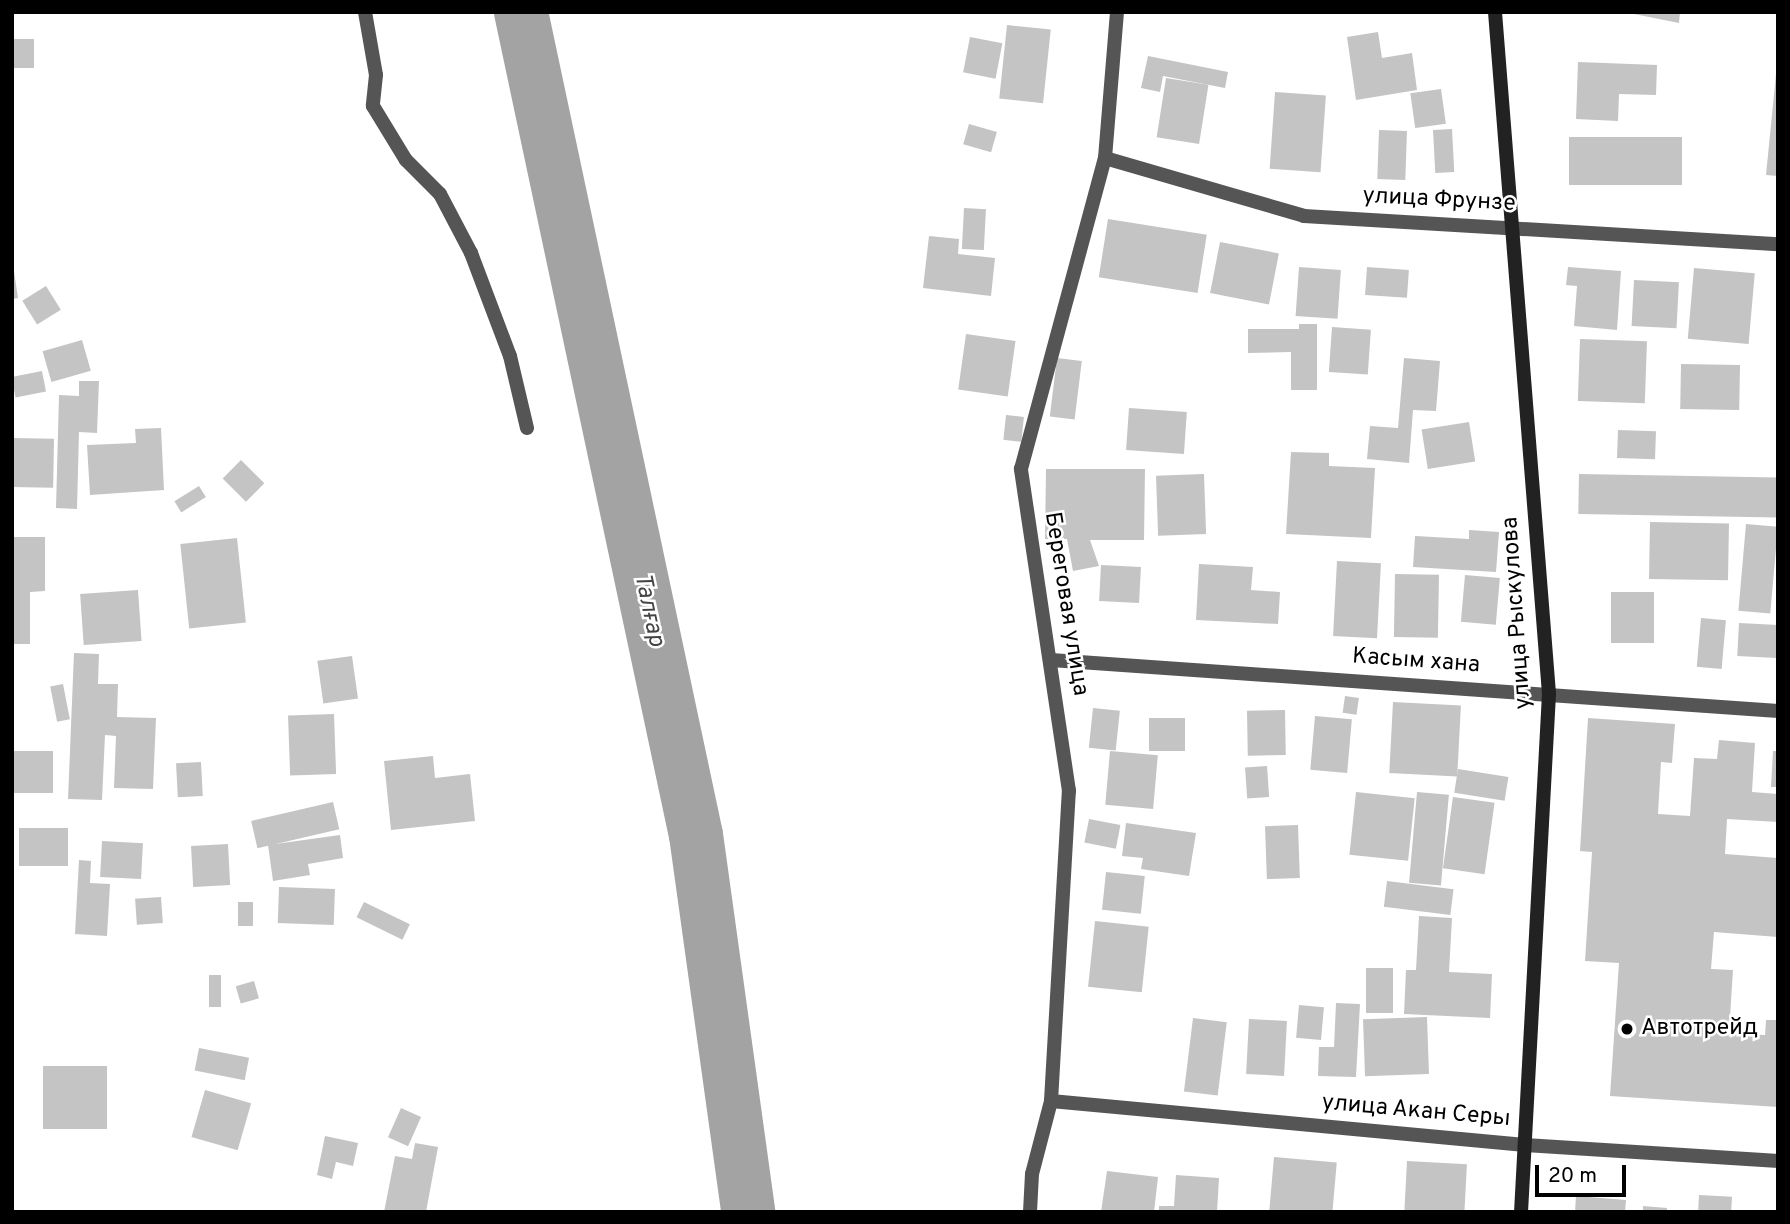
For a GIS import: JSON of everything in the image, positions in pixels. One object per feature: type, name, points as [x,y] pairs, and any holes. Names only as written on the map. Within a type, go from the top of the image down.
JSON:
[{"type":"main road","name":"улица Рыскулова","points":[[1495,12],[1549,694],[1521,1212]]},
{"type":"street","points":[[366,12],[376,75],[373,106],[406,160],[440,194],[471,253],[510,356],[527,428]]},
{"type":"street","name":"Береговая улица","points":[[1030,1212],[1032,1174],[1051,1101],[1069,791],[1021,470],[1105,158],[1117,12]]},
{"type":"street","name":"улица Фрунзе","points":[[1105,158],[1304,216],[1778,244]]},
{"type":"street","name":"Касым хана","points":[[1051,660],[1778,711]]},
{"type":"street","name":"улица Акан Серы","points":[[1051,1101],[1525,1145],[1778,1161]]},
{"type":"building","points":[[1624,12],[1680,12],[1679,23]]},
{"type":"building","points":[[1007,25],[1051,30],[1043,103],[999,99]]},
{"type":"building","points":[[1378,32],[1382,58],[1412,53],[1417,90],[1356,100],[1347,37]]},
{"type":"building","points":[[970,37],[1002,43],[996,79],[963,72]]},
{"type":"building","points":[[12,39],[34,39],[34,68],[12,68]]},
{"type":"building","points":[[1148,56],[1228,72],[1225,88],[1163,76],[1160,92],[1141,88]]},
{"type":"building","points":[[1578,62],[1657,65],[1656,95],[1619,94],[1618,121],[1576,119]]},
{"type":"building","points":[[1778,74],[1778,176],[1766,175]]},
{"type":"building","points":[[1166,78],[1208,85],[1199,144],[1157,137]]},
{"type":"building","points":[[1441,89],[1446,124],[1415,128],[1410,93]]},
{"type":"building","points":[[1275,92],[1326,96],[1321,172],[1270,169]]},
{"type":"building","points":[[969,124],[997,132],[991,152],[963,144]]},
{"type":"building","points":[[1452,129],[1454,172],[1435,173],[1433,130]]},
{"type":"building","points":[[1379,130],[1407,131],[1405,180],[1377,179]]},
{"type":"building","points":[[1569,137],[1682,137],[1682,185],[1569,185]]},
{"type":"building","points":[[964,208],[986,209],[984,250],[962,249]]},
{"type":"building","points":[[1108,219],[1207,235],[1198,293],[1099,277]]},
{"type":"building","points":[[929,236],[959,239],[958,254],[995,258],[991,296],[923,288]]},
{"type":"building","points":[[1220,242],[1279,253],[1269,304],[1210,293]]},
{"type":"building","points":[[1299,267],[1341,270],[1337,319],[1296,316]]},
{"type":"building","points":[[1367,267],[1409,270],[1407,298],[1365,295]]},
{"type":"building","points":[[1568,267],[1621,271],[1617,330],[1574,326],[1577,286],[1566,285]]},
{"type":"building","points":[[1694,268],[1755,273],[1749,344],[1688,339]]},
{"type":"building","points":[[14,271],[18,298],[12,299],[12,272]]},
{"type":"building","points":[[1634,280],[1679,282],[1677,328],[1632,326]]},
{"type":"building","points":[[46,286],[61,310],[37,325],[22,301]]},
{"type":"building","points":[[1299,324],[1317,324],[1317,390],[1291,390],[1291,352],[1248,353],[1248,329],[1299,329]]},
{"type":"building","points":[[1332,327],[1371,330],[1368,375],[1329,372]]},
{"type":"building","points":[[966,334],[1016,341],[1008,396],[958,389]]},
{"type":"building","points":[[1580,339],[1647,341],[1645,403],[1578,401]]},
{"type":"building","points":[[82,340],[91,371],[51,382],[43,351]]},
{"type":"building","points":[[1057,358],[1082,361],[1075,420],[1050,417]]},
{"type":"building","points":[[1404,358],[1440,361],[1436,411],[1413,410],[1409,463],[1367,459],[1370,426],[1398,428]]},
{"type":"building","points":[[1681,364],[1740,365],[1739,410],[1680,409]]},
{"type":"building","points":[[42,371],[46,392],[16,398],[12,377]]},
{"type":"building","points":[[79,381],[99,381],[97,433],[79,432],[77,509],[56,508],[59,395],[79,396]]},
{"type":"building","points":[[1129,408],[1187,412],[1184,454],[1126,450]]},
{"type":"building","points":[[1006,415],[1024,417],[1021,442],[1003,440]]},
{"type":"building","points":[[1469,422],[1475,462],[1428,469],[1422,430]]},
{"type":"building","points":[[161,428],[164,490],[90,495],[87,445],[136,443],[135,429]]},
{"type":"building","points":[[1618,430],[1656,431],[1655,459],[1617,458]]},
{"type":"building","points":[[12,438],[54,439],[53,488],[12,487]]},
{"type":"building","points":[[1291,452],[1329,453],[1329,466],[1375,468],[1371,538],[1286,534]]},
{"type":"building","points":[[241,460],[264,483],[246,502],[223,478]]},
{"type":"building","points":[[1046,469],[1145,469],[1144,540],[1090,540],[1099,566],[1073,571],[1067,539],[1045,539]]},
{"type":"building","points":[[1204,474],[1206,534],[1158,536],[1156,476]]},
{"type":"building","points":[[1579,474],[1778,477],[1777,517],[1578,514]]},
{"type":"building","points":[[199,486],[206,497],[181,512],[174,501]]},
{"type":"building","points":[[1650,522],[1729,523],[1728,580],[1649,579]]},
{"type":"building","points":[[1746,524],[1778,527],[1770,613],[1738,611]]},
{"type":"building","points":[[1469,530],[1499,532],[1496,572],[1413,567],[1415,536],[1469,539]]},
{"type":"building","points":[[12,537],[45,537],[45,591],[30,592],[30,644],[12,644]]},
{"type":"building","points":[[237,538],[246,623],[189,628],[180,544]]},
{"type":"building","points":[[1337,561],[1381,563],[1377,638],[1333,636]]},
{"type":"building","points":[[1199,564],[1253,567],[1251,590],[1280,592],[1278,624],[1196,620]]},
{"type":"building","points":[[1101,565],[1141,567],[1139,603],[1099,601]]},
{"type":"building","points":[[1395,574],[1439,575],[1438,638],[1394,637]]},
{"type":"building","points":[[1465,575],[1500,578],[1496,625],[1461,622]]},
{"type":"building","points":[[138,590],[142,641],[84,645],[80,594]]},
{"type":"building","points":[[1611,592],[1654,592],[1654,643],[1611,643]]},
{"type":"building","points":[[1701,618],[1726,620],[1722,669],[1697,667]]},
{"type":"building","points":[[1739,623],[1778,625],[1776,658],[1737,656]]},
{"type":"building","points":[[74,653],[99,654],[98,684],[118,684],[117,717],[156,718],[153,789],[114,788],[116,736],[105,735],[102,800],[68,799]]},
{"type":"building","points":[[352,656],[358,699],[323,703],[317,661]]},
{"type":"building","points":[[63,684],[70,719],[57,722],[50,686]]},
{"type":"building","points":[[1345,696],[1359,698],[1356,715],[1343,713]]},
{"type":"building","points":[[1393,702],[1461,706],[1457,776],[1389,773]]},
{"type":"building","points":[[1093,708],[1120,711],[1116,751],[1089,748]]},
{"type":"building","points":[[1285,710],[1286,755],[1248,756],[1247,711]]},
{"type":"building","points":[[334,714],[336,774],[290,776],[288,716]]},
{"type":"building","points":[[1315,716],[1352,719],[1347,773],[1310,770]]},
{"type":"building","points":[[1149,718],[1185,718],[1185,751],[1149,751]]},
{"type":"building","points":[[1588,718],[1675,724],[1672,763],[1661,762],[1658,814],[1690,816],[1694,758],[1717,759],[1719,740],[1755,743],[1752,792],[1778,794],[1778,822],[1727,819],[1725,854],[1778,858],[1778,937],[1714,932],[1711,969],[1733,970],[1729,1033],[1765,1035],[1766,1020],[1778,1020],[1778,1107],[1610,1096],[1619,963],[1585,961],[1592,852],[1580,851]]},
{"type":"building","points":[[13,751],[53,751],[53,793],[13,793]]},
{"type":"building","points":[[1110,751],[1158,755],[1153,809],[1105,805]]},
{"type":"building","points":[[1773,751],[1778,751],[1778,787],[1771,787]]},
{"type":"building","points":[[433,756],[435,778],[470,774],[475,821],[391,830],[384,761]]},
{"type":"building","points":[[201,762],[203,796],[178,797],[176,763]]},
{"type":"building","points":[[1267,766],[1269,797],[1247,798],[1245,768]]},
{"type":"building","points":[[1458,769],[1508,777],[1505,801],[1454,793]]},
{"type":"building","points":[[1356,792],[1415,798],[1408,861],[1349,855]]},
{"type":"building","points":[[1417,792],[1449,795],[1441,885],[1409,883]]},
{"type":"building","points":[[1453,797],[1495,803],[1485,874],[1443,868]]},
{"type":"building","points":[[333,802],[339,829],[257,848],[251,821]]},
{"type":"building","points":[[1089,819],[1120,825],[1116,849],[1084,843]]},
{"type":"building","points":[[1126,823],[1196,833],[1189,876],[1141,869],[1143,858],[1122,856]]},
{"type":"building","points":[[1298,825],[1300,878],[1267,879],[1265,826]]},
{"type":"building","points":[[19,828],[68,828],[68,866],[19,866]]},
{"type":"building","points":[[340,835],[343,858],[308,864],[310,875],[273,881],[268,845]]},
{"type":"building","points":[[102,841],[143,843],[141,879],[100,877]]},
{"type":"building","points":[[228,844],[230,885],[193,887],[191,846]]},
{"type":"building","points":[[79,860],[91,861],[90,883],[110,884],[107,936],[75,934]]},
{"type":"building","points":[[1106,872],[1145,876],[1141,914],[1102,910]]},
{"type":"building","points":[[1387,881],[1454,889],[1450,915],[1384,907]]},
{"type":"building","points":[[279,887],[335,889],[334,925],[278,923]]},
{"type":"building","points":[[161,897],[163,923],[137,925],[135,899]]},
{"type":"building","points":[[238,902],[253,902],[253,926],[238,926]]},
{"type":"building","points":[[364,902],[410,924],[402,940],[357,917]]},
{"type":"building","points":[[1419,916],[1452,918],[1449,972],[1492,974],[1490,1018],[1404,1014],[1406,970],[1416,970]]},
{"type":"building","points":[[1095,921],[1149,927],[1142,992],[1088,987]]},
{"type":"building","points":[[1366,968],[1393,968],[1393,1013],[1366,1013]]},
{"type":"building","points":[[209,975],[221,975],[221,1007],[209,1007]]},
{"type":"building","points":[[254,981],[259,998],[241,1004],[236,986]]},
{"type":"building","points":[[1336,1003],[1360,1004],[1356,1077],[1318,1076],[1319,1047],[1334,1047]]},
{"type":"building","points":[[1299,1005],[1324,1007],[1321,1040],[1296,1038]]},
{"type":"building","points":[[1427,1017],[1429,1074],[1365,1076],[1363,1019]]},
{"type":"building","points":[[1193,1018],[1227,1022],[1218,1096],[1184,1091]]},
{"type":"building","points":[[1249,1019],[1287,1021],[1284,1076],[1246,1074]]},
{"type":"building","points":[[199,1048],[249,1058],[245,1080],[195,1071]]},
{"type":"building","points":[[43,1066],[107,1066],[107,1129],[43,1129]]},
{"type":"building","points":[[205,1090],[251,1103],[238,1150],[191,1137]]},
{"type":"building","points":[[401,1108],[421,1117],[408,1146],[388,1137]]},
{"type":"building","points":[[325,1136],[358,1143],[353,1166],[336,1162],[332,1179],[317,1175]]},
{"type":"building","points":[[415,1143],[438,1147],[426,1212],[384,1212],[395,1156],[412,1159]]},
{"type":"building","points":[[1274,1157],[1337,1162],[1332,1212],[1269,1212]]},
{"type":"building","points":[[1407,1161],[1467,1164],[1464,1212],[1404,1212]]},
{"type":"building","points":[[1107,1171],[1158,1177],[1154,1212],[1101,1212]]},
{"type":"building","points":[[1176,1175],[1219,1178],[1217,1212],[1159,1212],[1159,1206],[1174,1206]]},
{"type":"building","points":[[1699,1195],[1732,1197],[1731,1212],[1698,1212]]},
{"type":"building","points":[[1576,1196],[1626,1200],[1625,1212],[1575,1212]]},
{"type":"building","points":[[1643,1206],[1667,1208],[1667,1212],[1643,1212]]},
{"type":"waterway","name":"Талғар","points":[[521,12],[696,835],[748,1212]]},
{"type":"place","name":"Автотрейд","points":[[1627,1029]]}]
